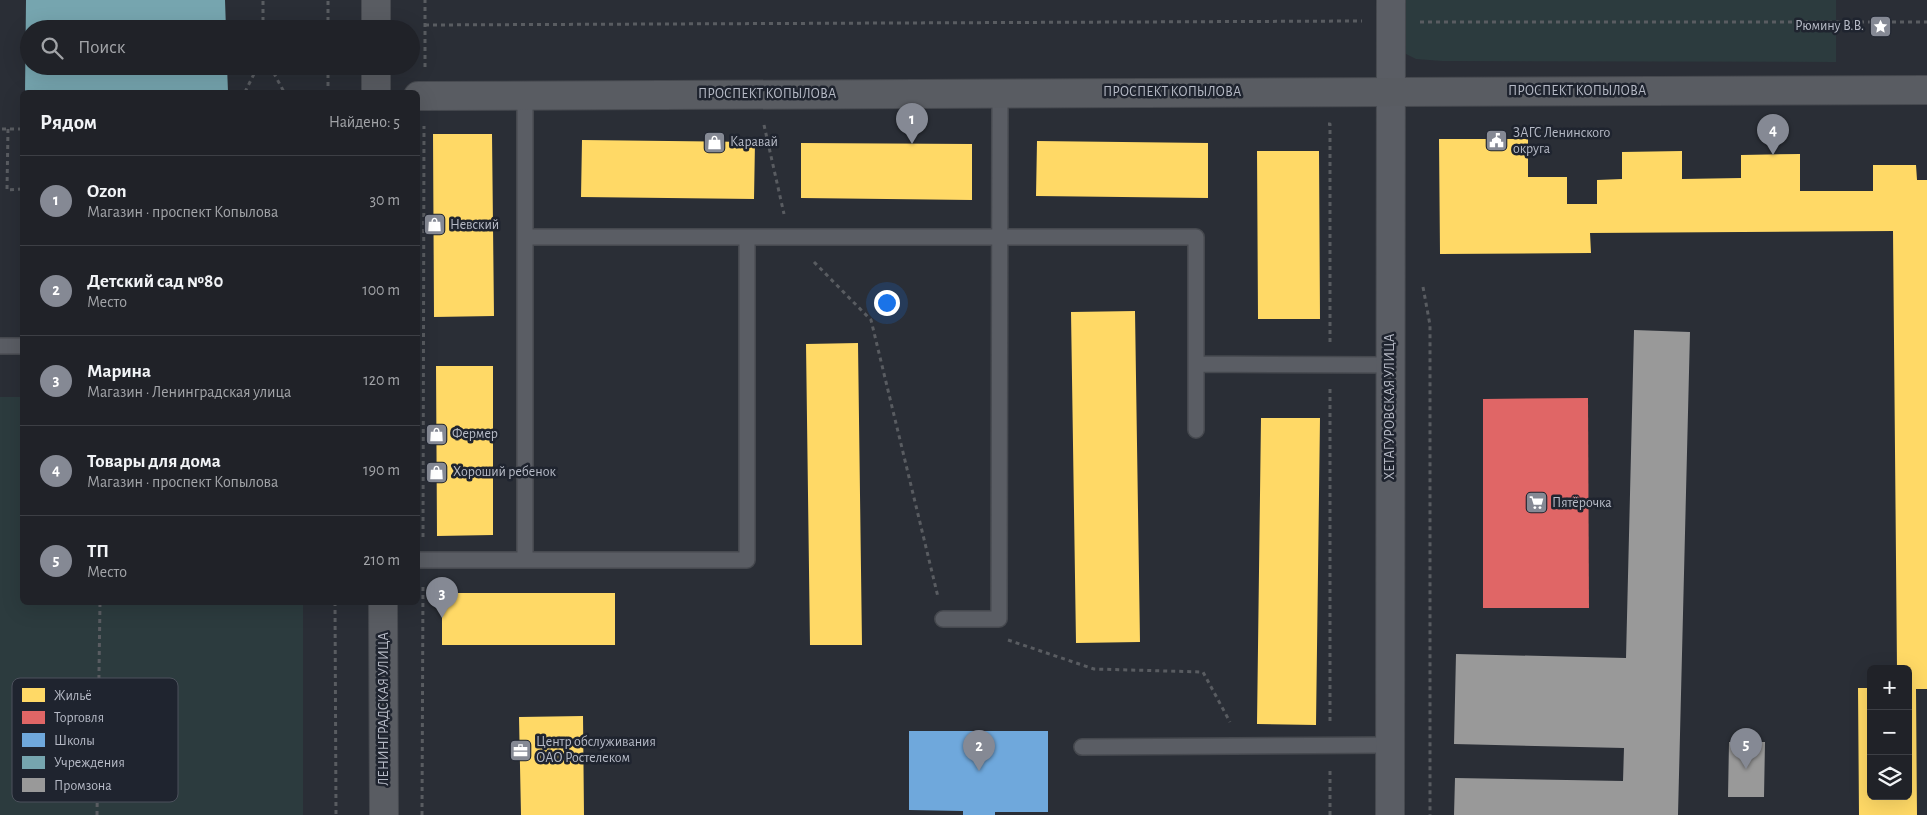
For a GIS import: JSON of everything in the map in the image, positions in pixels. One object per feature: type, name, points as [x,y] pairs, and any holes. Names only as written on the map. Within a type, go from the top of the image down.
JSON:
[{"type":"street","points":[[376,0],[376,20]]},
{"type":"street","name":"ХЕТАГУРОВСКАЯ УЛИЦА","points":[[1390,815],[1391,11]]},
{"type":"street","points":[[376,75],[376,90]]},
{"type":"street","name":"ПРОСПЕКТ КОПЫЛОВА","points":[[421,96],[1000,92],[1927,90]]},
{"type":"street","name":"ЛЕНИНГРАДСКАЯ УЛИЦА","points":[[383,605],[384,815]]},
{"type":"lane","points":[[943,619],[999,619],[1000,92]]},
{"type":"lane","points":[[525,96],[525,560]]},
{"type":"lane","points":[[525,237],[1196,237],[1196,430]]},
{"type":"lane","points":[[420,560],[747,560],[747,237]]},
{"type":"lane","points":[[0,346],[20,346]]},
{"type":"lane","points":[[1196,364],[1390,365]]},
{"type":"lane","points":[[1082,747],[1390,745]]},
{"type":"path","points":[[263,0],[263,20]]},
{"type":"path","points":[[328,0],[328,20]]},
{"type":"path","points":[[422,815],[420,560],[421,96],[425,0]]},
{"type":"path","points":[[425,25],[1327,20],[1391,11],[1927,22]]},
{"type":"path","points":[[246,90],[254,75]]},
{"type":"path","points":[[275,75],[283,90]]},
{"type":"path","points":[[328,75],[328,90]]},
{"type":"path","points":[[764,124],[789,237],[871,320],[943,619]]},
{"type":"path","points":[[2,130],[20,129]]},
{"type":"path","points":[[8,130],[7,190],[20,190]]},
{"type":"path","points":[[1430,325],[1430,815]]},
{"type":"path","points":[[99,678],[100,605]]},
{"type":"path","points":[[335,605],[336,815]]},
{"type":"path","points":[[1000,638],[1094,668],[1203,672],[1243,746]]},
{"type":"path","points":[[1330,746],[1330,815]]},
{"type":"path","points":[[97,802],[97,815]]},
{"type":"shaded area","points":[[1394,0],[1836,0],[1836,62],[1442,61],[1416,59],[1404,53]]},
{"type":"shaded area","points":[[0,397],[20,397],[20,605],[303,605],[303,815],[0,815]]},
{"type":"building: Жильё","points":[[433,134],[492,134],[494,316],[434,317]]},
{"type":"building: Жильё","points":[[1439,139],[1528,139],[1528,177],[1567,177],[1567,204],[1597,204],[1597,180],[1622,179],[1622,152],[1682,151],[1682,179],[1741,178],[1741,155],[1800,154],[1800,191],[1873,191],[1873,165],[1916,165],[1917,180],[1927,180],[1927,689],[1916,689],[1917,815],[1859,815],[1858,688],[1867,688],[1867,800],[1912,800],[1912,665],[1897,665],[1893,231],[1590,233],[1591,253],[1440,254]]},
{"type":"building: Жильё","points":[[582,140],[755,142],[754,199],[581,197]]},
{"type":"building: Жильё","points":[[1037,141],[1208,143],[1208,198],[1036,196]]},
{"type":"building: Жильё","points":[[801,143],[972,144],[972,200],[801,198]]},
{"type":"building: Жильё","points":[[1257,151],[1319,151],[1320,319],[1258,319]]},
{"type":"building: Жильё","points":[[1135,311],[1140,642],[1076,643],[1071,312]]},
{"type":"building: Жильё","points":[[858,343],[862,645],[810,645],[806,344]]},
{"type":"building: Жильё","points":[[436,366],[493,366],[493,535],[437,536]]},
{"type":"building: Жильё","points":[[1261,418],[1320,418],[1316,725],[1257,724]]},
{"type":"building: Жильё","points":[[442,593],[615,593],[615,645],[442,645]]},
{"type":"building: Жильё","points":[[583,716],[584,815],[521,815],[519,717]]},
{"type":"building: Торговля","name":"Пятёрочка","points":[[1588,398],[1589,608],[1483,608],[1483,399]]},
{"type":"building: Школы","points":[[909,731],[1048,731],[1048,812],[995,812],[995,815],[963,815],[963,811],[909,810]]},
{"type":"building: Учреждения","points":[[26,0],[225,0],[226,20],[26,20]]},
{"type":"building: Учреждения","points":[[25,75],[227,75],[228,90],[25,90]]},
{"type":"building: Промзона","points":[[1634,330],[1690,332],[1678,815],[1454,815],[1455,778],[1623,781],[1624,748],[1454,744],[1456,654],[1626,658]]},
{"type":"building: Промзона","points":[[1729,742],[1765,742],[1764,797],[1728,797]]},
{"type":"place","name":"Рюмину В.В.","points":[[1880,26]]},
{"type":"place","name":"ЗАГС Ленинского округа","points":[[1497,141]]},
{"type":"place","name":"Каравай","points":[[714,142]]},
{"type":"place","name":"Ozon","points":[[912,144]]},
{"type":"place","name":"Товары для дома","points":[[1773,155]]},
{"type":"place","name":"Невский","points":[[434,225]]},
{"type":"place","name":"Фермер","points":[[436,434]]},
{"type":"place","name":"Хороший ребенок","points":[[437,472]]},
{"type":"place","name":"Пятёрочка","points":[[1536,503]]},
{"type":"place","name":"Марина","points":[[442,618]]},
{"type":"place","name":"Центр обслуживания ОАО Ростелеком","points":[[520,750]]},
{"type":"place","name":"ТП","points":[[1746,769]]},
{"type":"place","name":"Детский сад №80","points":[[979,771]]}]
